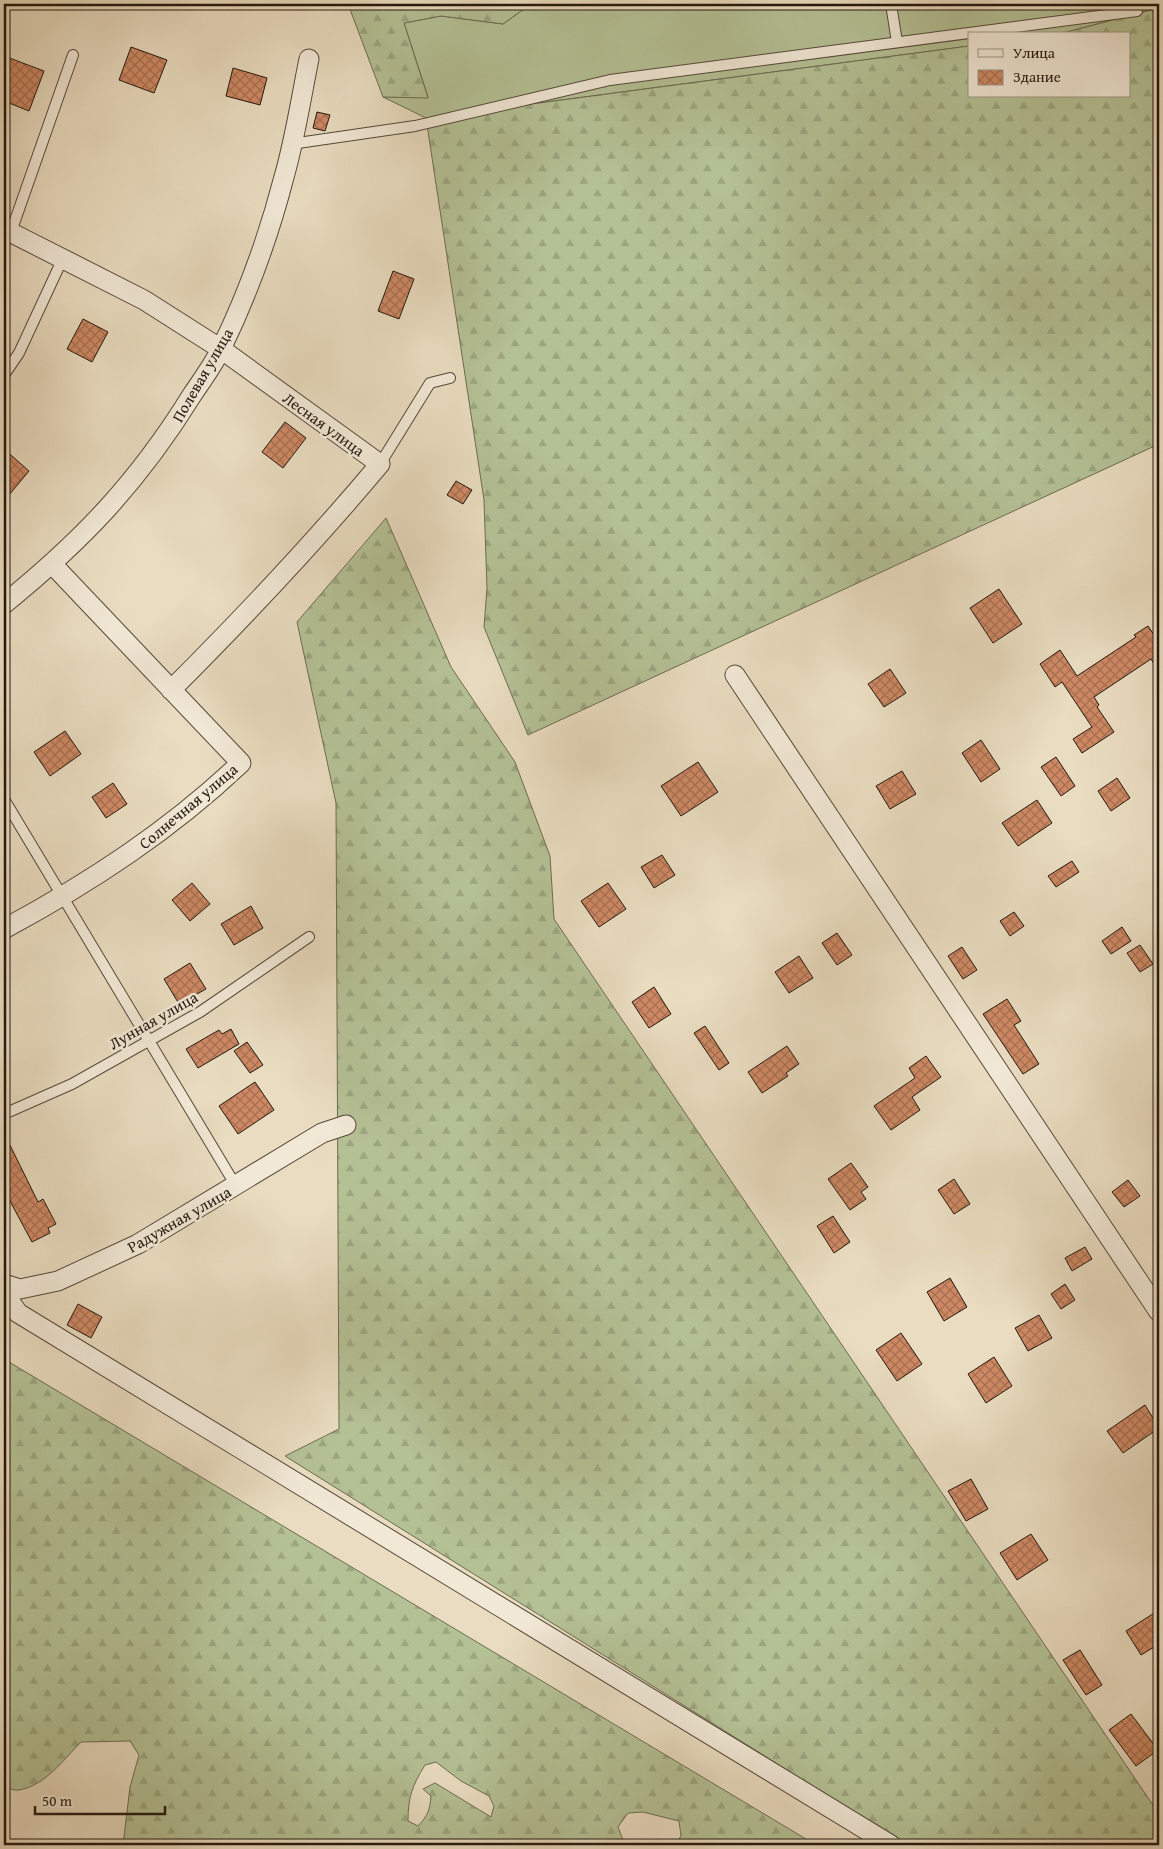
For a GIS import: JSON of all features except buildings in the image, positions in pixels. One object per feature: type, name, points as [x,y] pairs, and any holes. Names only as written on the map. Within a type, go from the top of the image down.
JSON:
[{"type":"street","name":"Полевая улица","points":[[4,604],[53,565],[100,518],[141,471],[173,426],[221,349],[251,280],[284,177],[309,59]]},
{"type":"street","name":"Лесная улица","points":[[7,230],[144,300],[221,349],[380,464],[321,534],[253,608],[171,690]]},
{"type":"street","name":"Солнечная улица","points":[[4,929],[63,897],[147,843],[206,796],[242,762],[53,565]]},
{"type":"street","points":[[735,675],[1159,1312]]},
{"type":"street","name":"Радужная улица","points":[[4,1284],[20,1289],[58,1281],[138,1244],[322,1133],[346,1125]]},
{"type":"street","points":[[4,1293],[18,1313],[891,1845]]},
{"type":"lane","points":[[891,4],[898,42]]},
{"type":"lane","points":[[972,32],[1136,10],[1135,4]]},
{"type":"lane","points":[[291,144],[415,126],[610,80],[968,33]]},
{"type":"lane","points":[[7,230],[73,55]]},
{"type":"lane","points":[[4,375],[24,345],[63,258]]},
{"type":"lane","points":[[380,464],[430,383],[450,378]]},
{"type":"lane","points":[[4,799],[236,1186]]},
{"type":"lane","name":"Лунная улица","points":[[4,1114],[72,1084],[200,1012],[309,936]]},
{"type":"green space","points":[[348,4],[531,4],[503,24],[441,16],[404,23],[428,98],[383,97]]},
{"type":"green space","points":[[531,4],[1159,4],[1159,8],[1067,32],[968,32],[968,46],[426,118],[383,97],[428,97],[404,23],[441,16],[503,24]]},
{"type":"green space","points":[[1159,8],[1159,444],[528,735],[484,627],[487,588],[484,500],[426,118],[968,46],[968,98],[1130,98],[1130,32],[1067,32]]},
{"type":"green space","points":[[386,518],[451,667],[515,762],[550,856],[554,919],[1159,1814],[1159,1845],[907,1845],[285,1456],[339,1429],[336,803],[297,622]]},
{"type":"green space","points":[[4,1359],[816,1845],[675,1845],[681,1836],[679,1821],[643,1812],[628,1813],[618,1827],[624,1843],[618,1845],[524,1845],[512,1842],[496,1845],[123,1845],[130,1787],[139,1755],[130,1741],[81,1742],[46,1778],[17,1790],[4,1786]],"holes":[[[436,1762],[461,1781],[489,1796],[494,1806],[491,1817],[435,1783],[423,1789],[431,1796],[429,1809],[424,1819],[418,1826],[408,1821],[412,1792],[425,1765]]]}]
